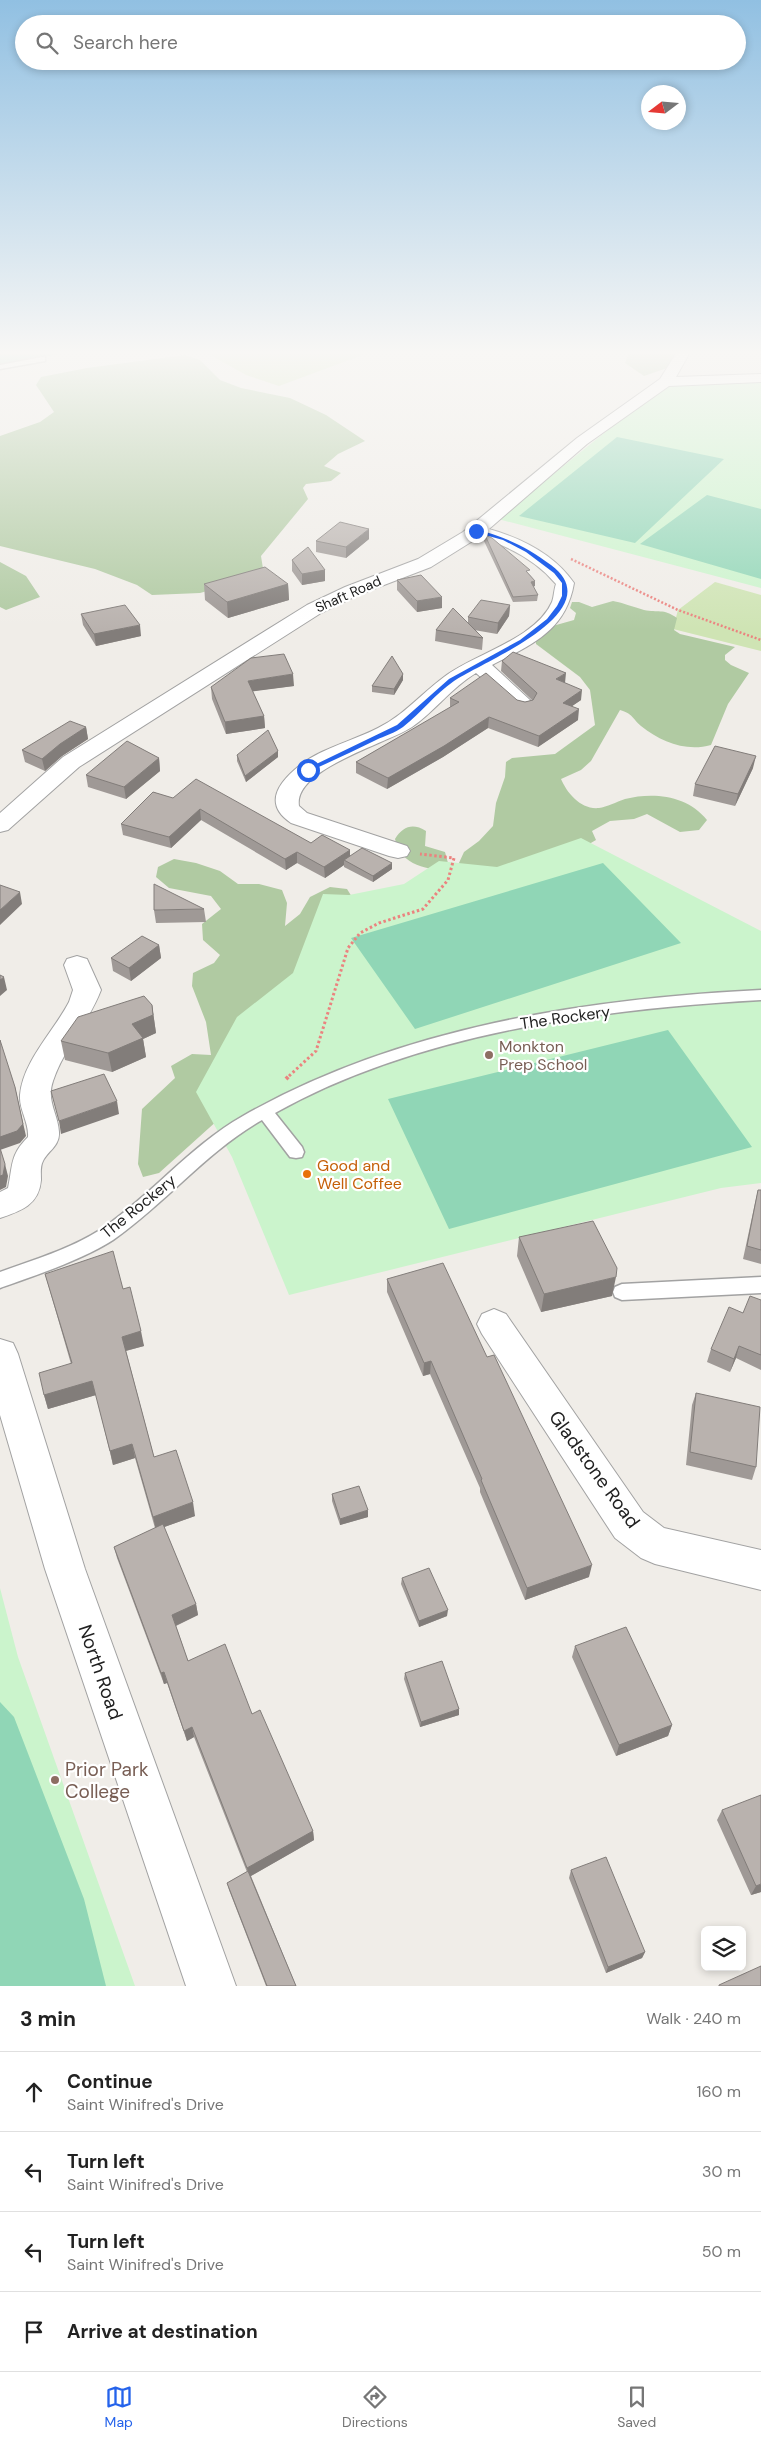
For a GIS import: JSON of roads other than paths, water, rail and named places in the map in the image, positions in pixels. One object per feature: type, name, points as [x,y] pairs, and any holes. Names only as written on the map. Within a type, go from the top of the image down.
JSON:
[{"type":"street","name":"Shaft Road","points":[[0,825],[71,762],[314,609],[350,590],[417,566],[476,531],[578,445]]},
{"type":"street","points":[[398,851],[299,818],[289,813],[285,806],[286,797],[297,780],[308,770],[400,726],[451,680],[522,641],[549,620],[565,596],[565,583],[545,561],[528,551],[505,539],[476,531]]},
{"type":"street","points":[[478,664],[524,705]]},
{"type":"street","points":[[0,1205],[15,1200],[23,1191],[24,1166],[29,1155],[44,1140],[45,1132],[34,1100],[44,1067],[82,1006],[87,990],[77,965]]},
{"type":"street","name":"Gladstone Road","points":[[494,1324],[629,1525],[655,1545],[761,1570]]},
{"type":"street","name":"North Road","points":[[0,1354],[65,1569],[211,1986]]},
{"type":"lane","name":"The Rockery","points":[[0,1280],[56,1259],[106,1235],[198,1157],[244,1122],[302,1090],[374,1061],[437,1042],[494,1028],[563,1015],[724,997],[761,995]]},
{"type":"lane","points":[[264,1111],[296,1152]]},
{"type":"lane","points":[[622,1292],[700,1290],[761,1285]]},
{"type":"place","name":"Monkton Prep School","points":[[489,1055]]},
{"type":"place","name":"Good and Well Coffee","points":[[307,1174]]},
{"type":"place","name":"Prior Park College","points":[[55,1780]]}]
